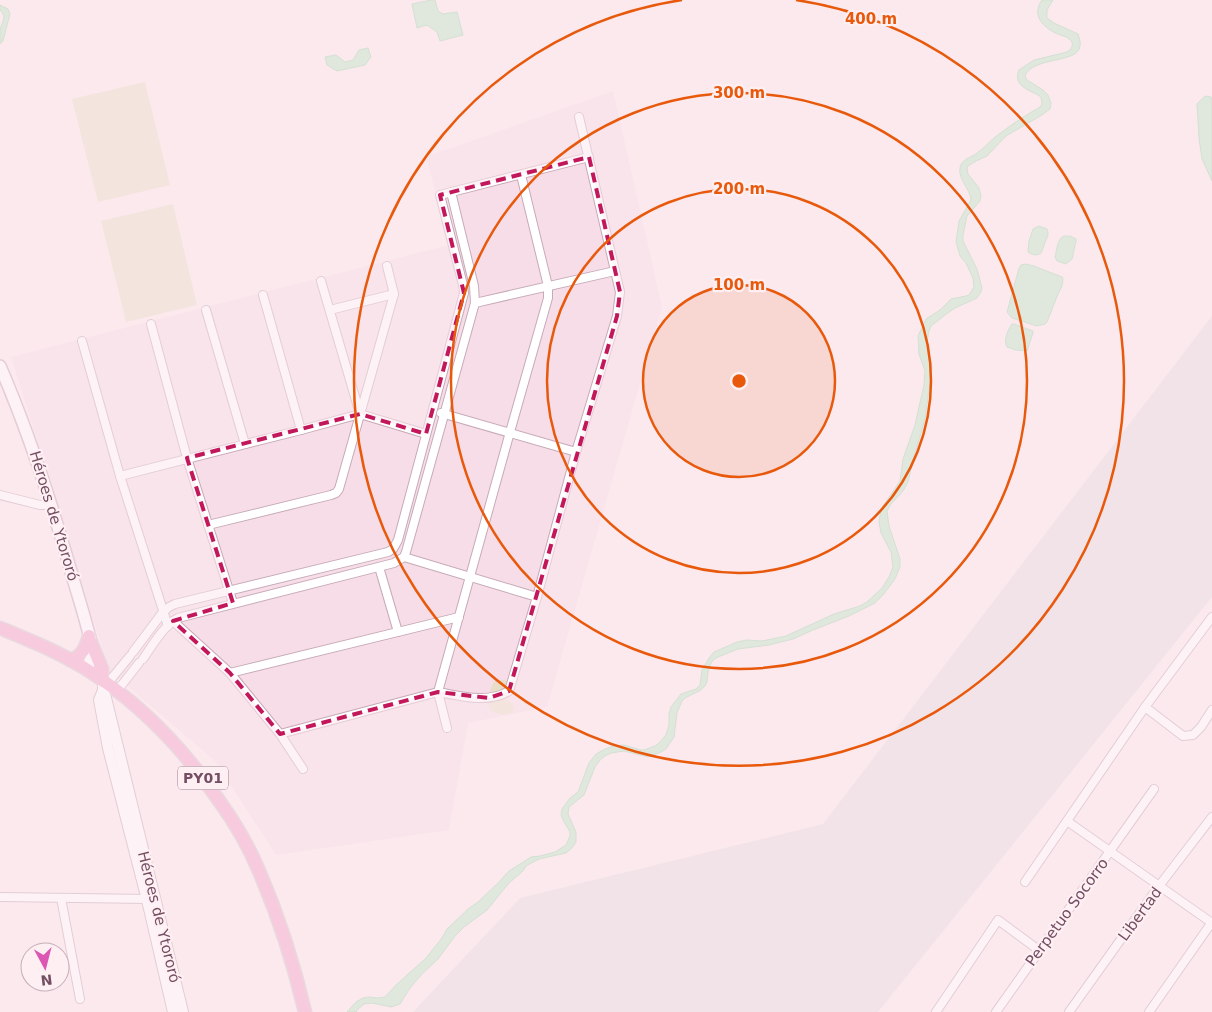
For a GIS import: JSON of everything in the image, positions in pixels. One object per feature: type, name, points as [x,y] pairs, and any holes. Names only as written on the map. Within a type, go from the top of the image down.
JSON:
[{"type":"highway","name":"PY01","points":[[0,628],[70,660],[87,670],[143,712],[176,744],[211,789],[239,832],[259,870],[283,935],[305,1012]]},
{"type":"highway","points":[[70,660],[83,652],[90,639]]},
{"type":"highway","points":[[90,639],[107,686]]},
{"type":"main road","name":"Héroes de Ytororó","points":[[0,366],[37,458],[52,505],[90,639],[91,658],[87,670]]},
{"type":"street","points":[[280,734],[438,692],[489,698],[501,696],[509,691],[537,597],[576,452],[617,316],[620,292],[579,117]]},
{"type":"street","points":[[396,562],[393,548],[433,410],[464,293],[440,195],[589,157]]},
{"type":"street","points":[[447,728],[438,692],[548,298],[548,286],[521,175]]},
{"type":"street","points":[[107,686],[141,661],[170,623],[178,618],[379,567],[396,562],[405,554],[475,303],[474,286],[451,192]]},
{"type":"street","points":[[208,525],[336,493],[339,489],[394,294],[387,266]]},
{"type":"street","points":[[475,303],[615,271]]},
{"type":"street","points":[[322,281],[360,414]]},
{"type":"street","points":[[330,310],[394,294]]},
{"type":"street","points":[[263,295],[301,430]]},
{"type":"street","points":[[206,310],[246,444]]},
{"type":"street","points":[[151,324],[187,458],[233,603]]},
{"type":"street","points":[[82,341],[120,476],[163,612],[170,623],[230,673],[280,734],[303,769]]},
{"type":"street","points":[[433,410],[576,452]]},
{"type":"street","points":[[120,476],[360,414],[426,434]]},
{"type":"street","points":[[0,495],[40,505],[52,505]]},
{"type":"street","points":[[107,686],[163,612],[175,604],[393,548],[405,554],[537,597]]},
{"type":"street","points":[[379,567],[398,632]]},
{"type":"street","points":[[230,673],[459,617]]},
{"type":"street","points":[[1025,882],[1145,707],[1212,617]]},
{"type":"street","points":[[1204,628],[1212,633]]},
{"type":"street","name":"Héroes de Ytororó","points":[[107,686],[99,700],[103,705],[108,748],[183,1012]]},
{"type":"street","points":[[1145,707],[1182,736],[1193,735],[1201,727],[1212,710]]},
{"type":"street","name":"Perpetuo Socorro","points":[[996,1012],[1154,789]]},
{"type":"street","name":"Libertad","points":[[1069,1012],[1159,886],[1212,817]]},
{"type":"street","points":[[1067,821],[1212,922],[1149,1012]]},
{"type":"street","points":[[0,897],[151,899]]},
{"type":"street","points":[[61,898],[80,999]]},
{"type":"street","name":"Héroes de Ytororó","points":[[151,899],[173,1012]]},
{"type":"street","points":[[936,1012],[998,920],[1040,951]]},
{"type":"highlighted area","points":[[589,157],[620,292],[617,316],[509,691],[489,698],[438,692],[280,734],[230,673],[173,621],[233,603],[187,458],[360,414],[426,434],[464,293],[440,195]]},
{"type":"shaded area","points":[[435,0],[438,11],[443,14],[457,12],[463,35],[440,41],[437,32],[427,25],[417,28],[412,4]]},
{"type":"shaded area","points":[[1042,0],[1053,0],[1047,10],[1047,18],[1078,34],[1080,46],[1077,52],[1072,55],[1037,65],[1025,76],[1027,80],[1048,95],[1051,103],[1050,109],[1006,136],[987,156],[968,166],[968,174],[979,188],[981,196],[980,201],[967,216],[963,241],[977,269],[982,288],[977,298],[949,312],[931,326],[929,331],[927,341],[932,368],[925,419],[908,482],[887,511],[889,526],[900,559],[900,567],[895,579],[875,603],[849,616],[793,639],[769,645],[738,649],[713,660],[705,686],[682,701],[677,713],[674,737],[666,749],[648,757],[624,751],[611,753],[601,759],[595,767],[584,795],[569,807],[568,814],[576,832],[576,842],[572,848],[566,853],[539,859],[526,866],[487,910],[455,936],[438,959],[410,988],[400,1004],[391,1007],[372,1003],[364,1004],[356,1012],[347,1012],[356,1002],[363,998],[385,997],[426,958],[447,929],[509,871],[531,857],[555,852],[566,845],[570,832],[561,815],[562,809],[570,798],[578,792],[589,763],[596,754],[613,746],[624,745],[644,750],[659,743],[666,735],[671,707],[681,694],[696,689],[700,685],[702,670],[714,652],[737,642],[747,640],[762,641],[786,636],[834,614],[860,606],[882,588],[893,567],[891,552],[881,533],[880,515],[883,506],[900,481],[903,459],[915,425],[924,385],[925,371],[919,354],[918,336],[926,319],[940,310],[951,299],[969,295],[974,287],[973,278],[966,263],[960,256],[956,242],[959,221],[971,200],[961,176],[961,165],[999,134],[1042,104],[1041,97],[1020,84],[1018,80],[1019,70],[1034,60],[1067,52],[1072,46],[1072,42],[1068,38],[1043,25],[1038,16]]},
{"type":"shaded area","points":[[0,5],[8,9],[10,14],[3,41],[0,44],[0,31],[4,15],[0,10]]},
{"type":"shaded area","points":[[368,48],[371,57],[365,65],[337,71],[327,65],[325,57],[336,55],[345,62],[353,60],[359,50]]},
{"type":"shaded area","points":[[145,82],[170,185],[98,202],[72,99]]},
{"type":"shaded area","points":[[613,91],[662,307],[547,707],[468,723],[449,830],[276,855],[215,761],[110,673],[11,357],[449,245],[426,156]]},
{"type":"shaded area","points":[[1205,96],[1212,99],[1212,181],[1202,159],[1199,138],[1197,104]]},
{"type":"shaded area","points":[[173,204],[197,305],[126,322],[101,221]]},
{"type":"shaded area","points":[[1039,226],[1047,229],[1048,235],[1041,253],[1034,255],[1028,252],[1029,241],[1033,229]]},
{"type":"shaded area","points":[[1064,236],[1076,239],[1072,259],[1066,264],[1057,261],[1055,257],[1059,242]]},
{"type":"shaded area","points":[[1026,264],[1063,279],[1062,286],[1047,322],[1037,326],[1012,318],[1007,312],[1019,268],[1021,265]]},
{"type":"shaded area","points":[[1212,316],[1212,597],[878,1012],[413,1012],[520,898],[823,824]]},
{"type":"shaded area","points":[[1012,324],[1033,331],[1027,351],[1007,347],[1006,338]]},
{"type":"shaded area","points":[[504,680],[514,685],[512,691],[503,697],[514,706],[513,712],[504,715],[490,710],[489,704],[493,683]]}]
